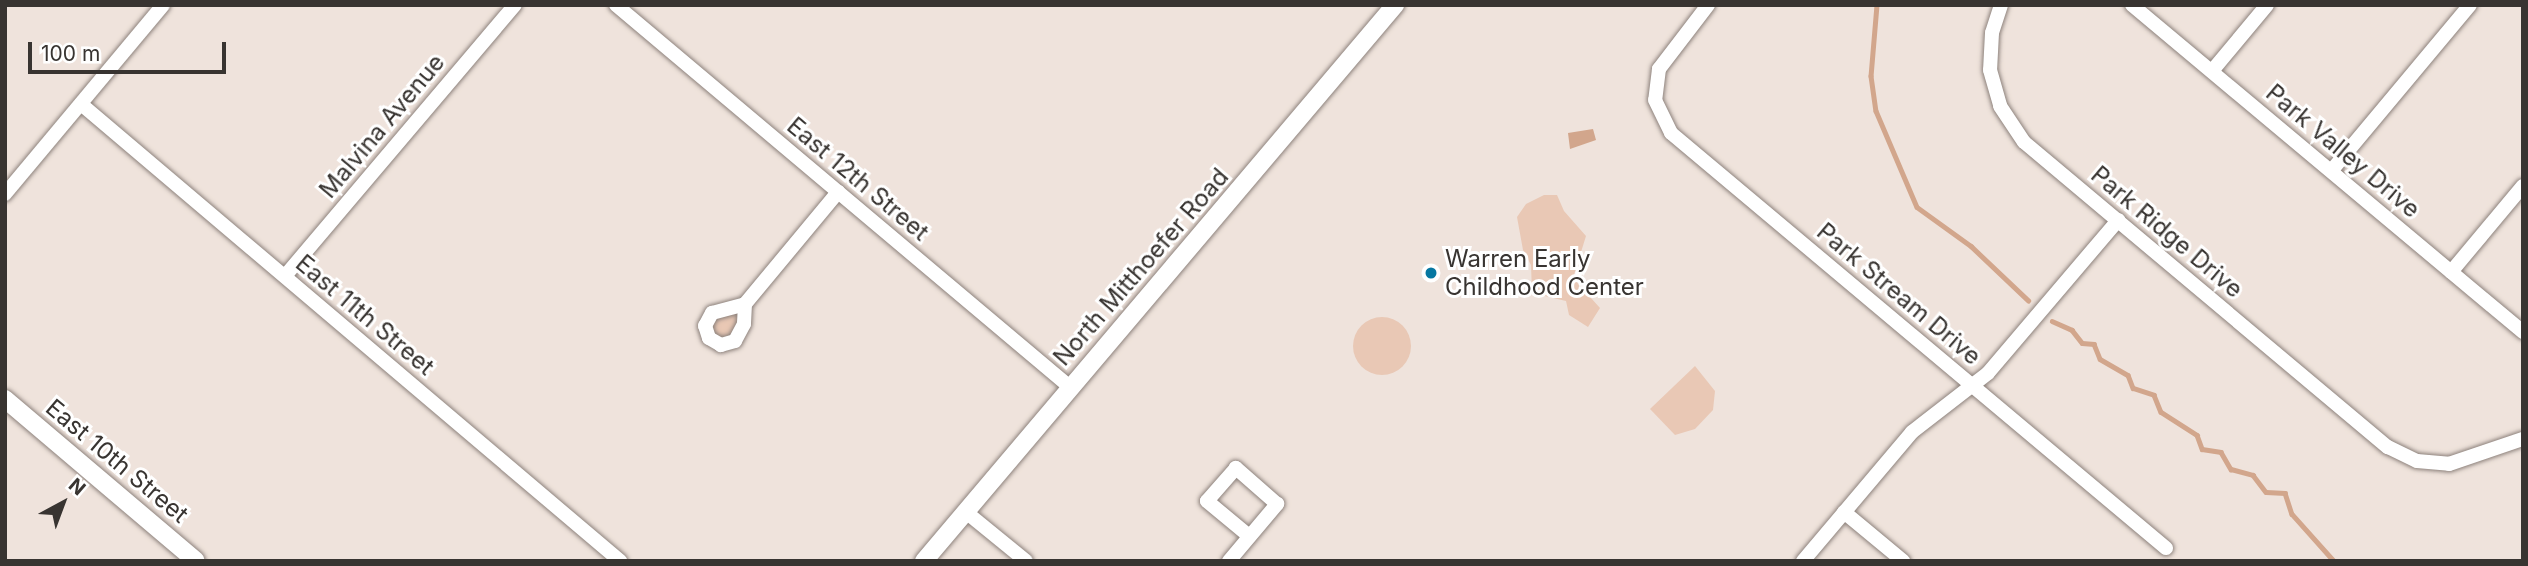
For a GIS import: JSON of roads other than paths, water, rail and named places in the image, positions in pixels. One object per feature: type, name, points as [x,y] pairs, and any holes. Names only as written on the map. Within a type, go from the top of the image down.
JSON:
[{"type":"main road","name":"North Mitthoefer Road","points":[[924,561],[1395,5]]},
{"type":"main road","name":"East 10th Street","points":[[5,399],[196,561]]},
{"type":"street","points":[[5,194],[163,5]]},
{"type":"street","name":"Malvina Avenue","points":[[285,276],[515,5]]},
{"type":"street","name":"East 12th Street","points":[[616,5],[1070,387]]},
{"type":"street","name":"Park Stream Drive","points":[[1708,5],[1669,52],[1659,69],[1655,100],[1671,133],[2166,548]]},
{"type":"street","name":"Park Ridge Drive","points":[[2001,5],[1992,33],[1990,64],[2005,117],[2024,142],[2394,451],[2417,461],[2449,464],[2523,439]]},
{"type":"street","name":"Park Valley Drive","points":[[2132,5],[2523,332]]},
{"type":"street","points":[[2212,71],[2267,5]]},
{"type":"street","points":[[2332,170],[2470,5]]},
{"type":"street","name":"East 11th Street","points":[[81,104],[620,561]]},
{"type":"street","points":[[2451,272],[2523,186]]},
{"type":"street","points":[[745,304],[838,192]]},
{"type":"street","points":[[1803,561],[1912,432],[1973,386],[2118,220]]},
{"type":"street","points":[[1229,561],[1249,537],[1277,503],[1236,468],[1207,501],[1249,537]]},
{"type":"street","points":[[967,512],[1026,561]]},
{"type":"street","points":[[1844,512],[1903,561]]},
{"type":"waterway","points":[[1877,5],[1871,76],[1876,111],[1917,207],[1971,246],[2028,300]]},
{"type":"waterway","points":[[2052,321],[2072,330],[2082,343],[2094,344],[2100,359],[2128,375],[2133,388],[2154,395],[2161,412],[2197,435],[2202,449],[2221,452],[2231,469],[2253,475],[2266,492],[2285,493],[2292,514],[2334,561]]},
{"type":"place","name":"Warren Early Childhood Center","points":[[1431,273]]}]
